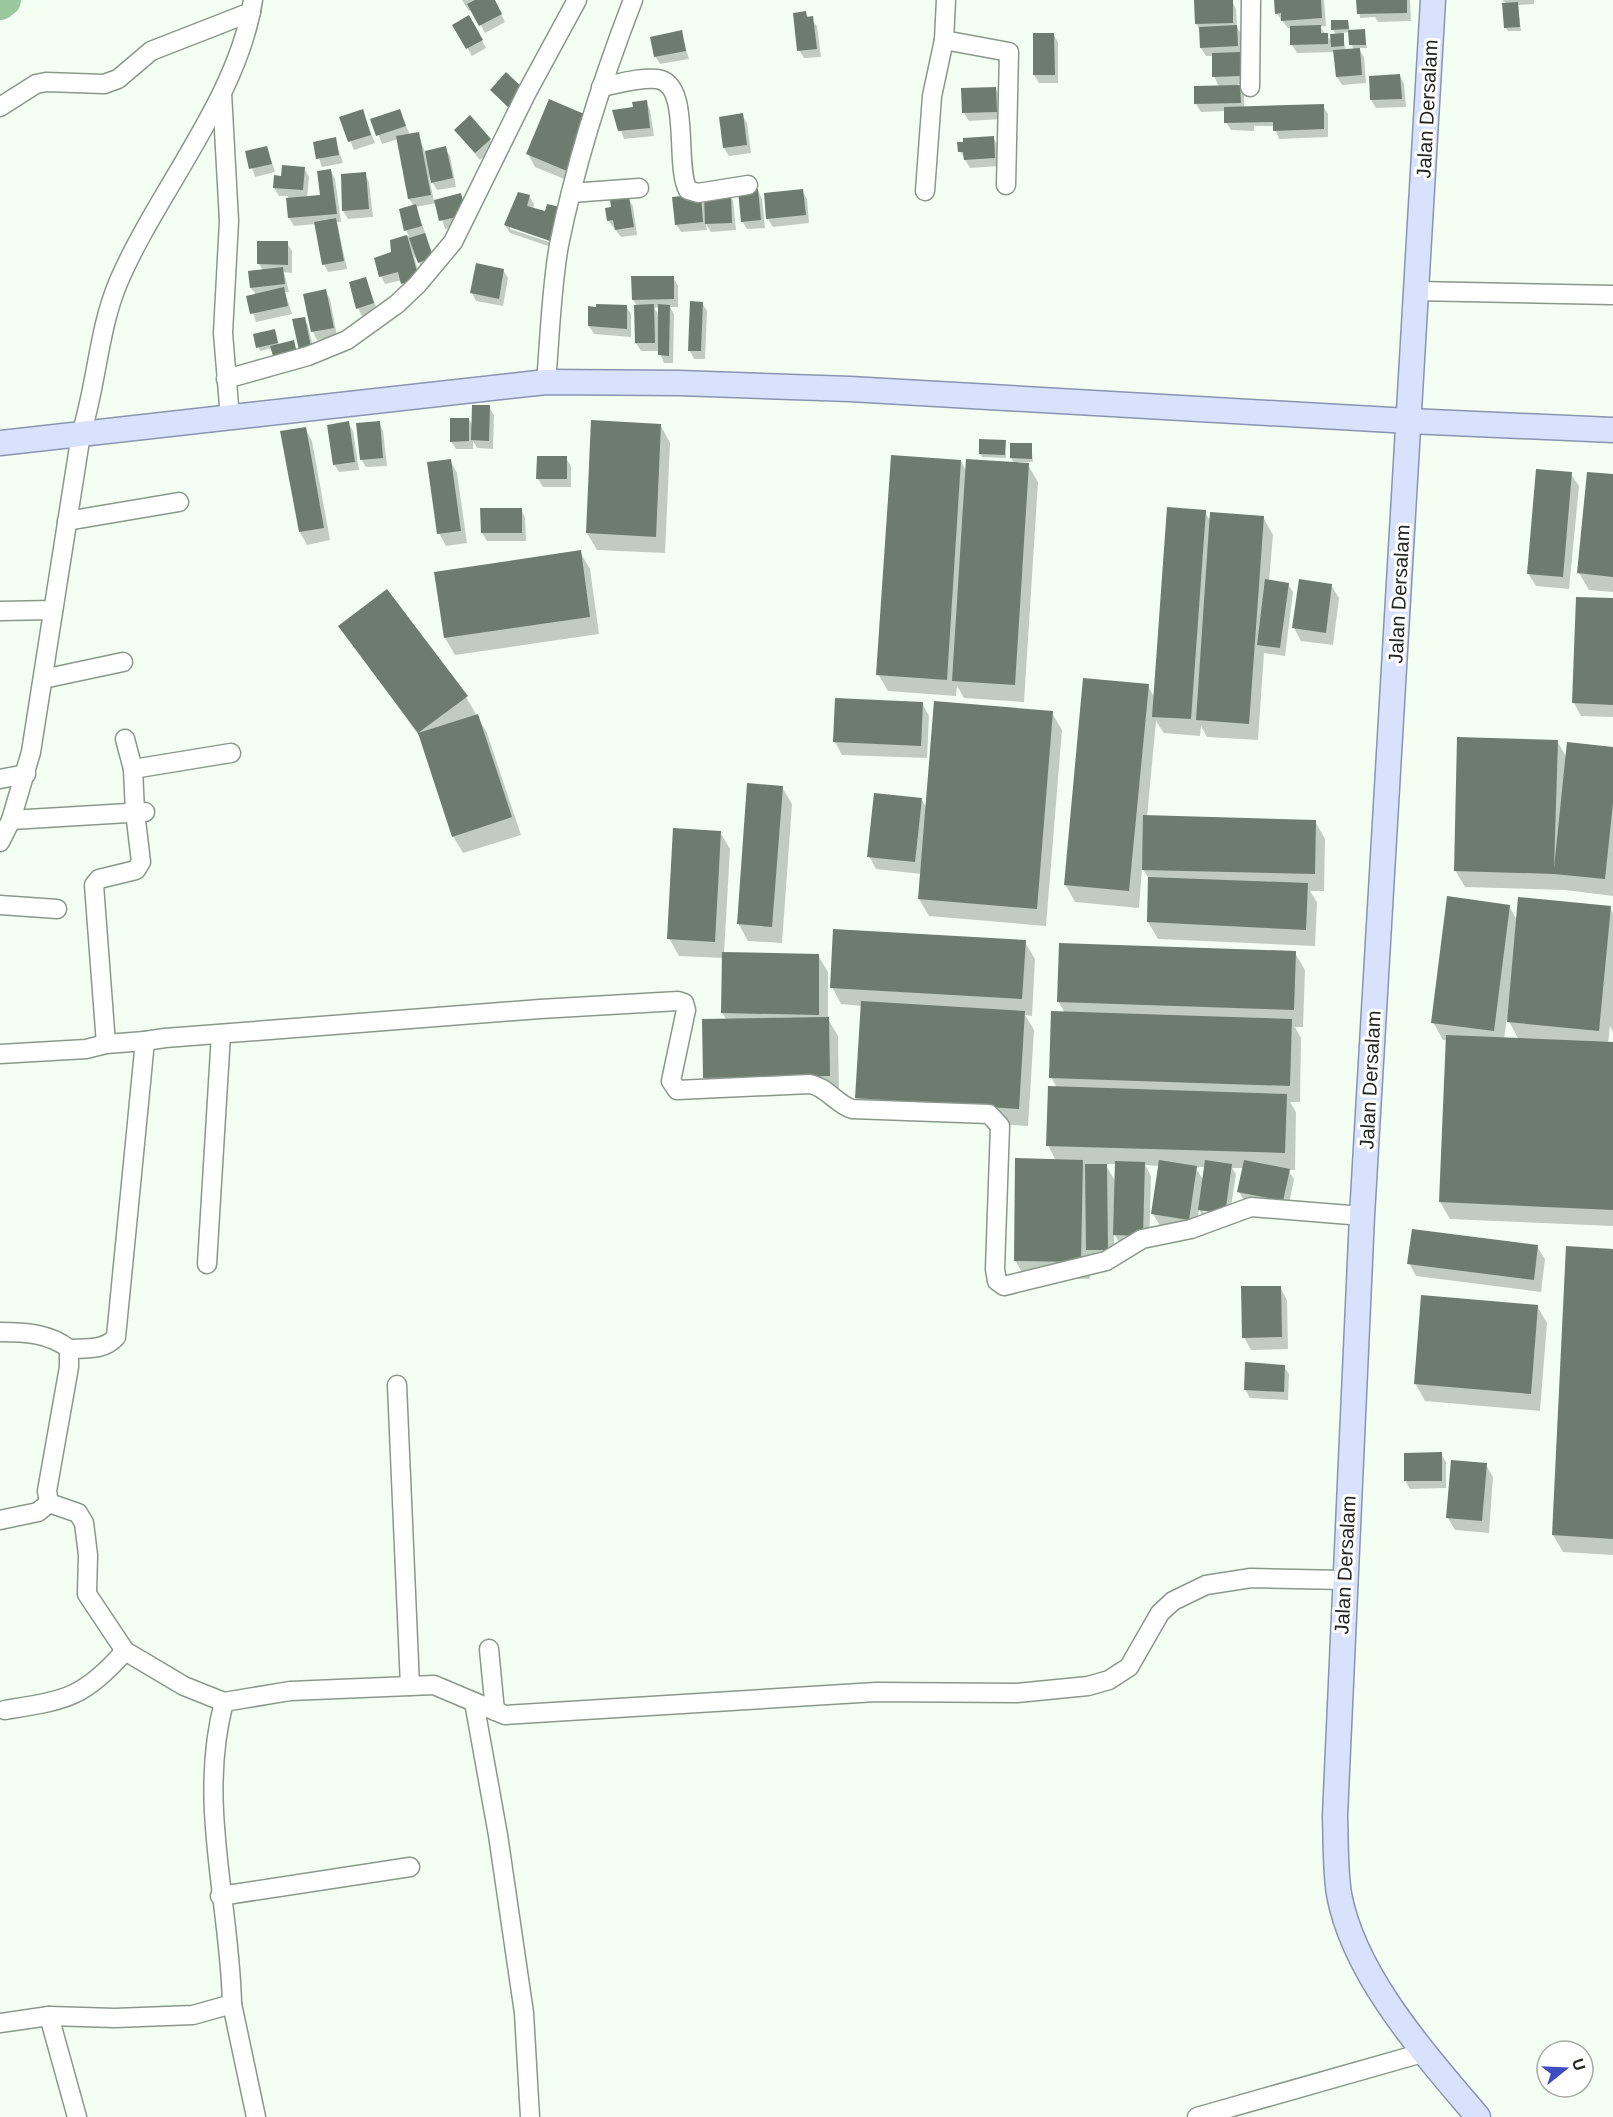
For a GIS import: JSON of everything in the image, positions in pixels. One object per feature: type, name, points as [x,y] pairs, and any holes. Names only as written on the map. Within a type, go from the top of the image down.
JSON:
[{"type":"main road","name":"Jalan Dersalam","points":[[1432,0],[1362,1216],[1335,1806],[1339,1893],[1358,1953],[1377,1988],[1478,2117]]},
{"type":"main road","points":[[0,443],[546,382],[680,383],[850,389],[1409,421],[1613,430]]},
{"type":"street","points":[[226,379],[308,356],[347,340],[397,304],[417,285],[453,242],[526,94],[577,0]]},
{"type":"street","points":[[546,382],[559,248],[571,193],[586,131],[633,0]]},
{"type":"street","points":[[925,191],[934,83],[944,40],[945,0]]},
{"type":"street","points":[[1250,87],[1251,0]]},
{"type":"street","points":[[0,842],[11,820],[26,774],[81,434],[92,400],[101,337],[117,284],[148,222],[222,91],[252,6]]},
{"type":"street","points":[[0,107],[36,84],[46,82],[104,84],[118,79],[151,51],[252,6]]},
{"type":"street","points":[[944,40],[1010,52],[1006,185]]},
{"type":"street","points":[[601,87],[648,79],[666,82],[671,87],[678,106],[683,176],[688,190],[698,193],[748,185]]},
{"type":"street","points":[[222,91],[229,221],[223,333],[230,418]]},
{"type":"street","points":[[571,193],[639,188]]},
{"type":"street","points":[[1416,291],[1612,295]]},
{"type":"street","points":[[67,521],[179,502]]},
{"type":"street","points":[[0,611],[53,610]]},
{"type":"street","points":[[43,679],[123,662]]},
{"type":"street","points":[[106,1044],[93,889],[99,879],[140,868],[141,862],[140,812],[125,739]]},
{"type":"street","points":[[133,769],[231,753]]},
{"type":"street","points":[[0,778],[26,774]]},
{"type":"street","points":[[11,820],[140,812]]},
{"type":"street","points":[[0,905],[57,909]]},
{"type":"street","points":[[0,1054],[87,1049],[106,1044],[529,1009],[678,1001],[684,1003],[686,1010],[671,1082],[677,1090],[810,1084],[818,1085],[840,1106],[852,1109],[989,1114],[998,1121],[1000,1126],[995,1269],[997,1281],[1001,1286],[1106,1261],[1142,1239],[1191,1229],[1251,1207],[1362,1216]]},
{"type":"street","points":[[207,1264],[221,1034]]},
{"type":"street","points":[[0,1332],[24,1332],[59,1341],[69,1349],[101,1347],[110,1344],[116,1337],[145,1041]]},
{"type":"street","points":[[49,1503],[47,1491],[69,1367],[69,1349]]},
{"type":"street","points":[[397,1385],[410,1686]]},
{"type":"street","points":[[0,1520],[38,1512],[49,1503]]},
{"type":"street","points":[[49,1503],[78,1513],[84,1523],[88,1555],[87,1594],[126,1651],[184,1686],[224,1702],[290,1692],[434,1685],[506,1715],[876,1692],[1017,1693],[1088,1686],[1109,1680],[1129,1666],[1160,1613],[1173,1602],[1206,1585],[1251,1578],[1345,1580]]},
{"type":"street","points":[[489,1649],[495,1711]]},
{"type":"street","points":[[5,1710],[58,1701],[84,1690],[109,1670],[126,1651]]},
{"type":"street","points":[[224,1702],[214,1759],[216,1859],[232,2004],[256,2117]]},
{"type":"street","points":[[474,1702],[498,1835],[524,2013],[530,2117]]},
{"type":"street","points":[[220,1896],[410,1867]]},
{"type":"street","points":[[0,2023],[49,2016],[115,2018],[193,2015],[232,2004]]},
{"type":"street","points":[[49,2016],[77,2117]]},
{"type":"street","points":[[1197,2117],[1426,2052]]},
{"type":"building","points":[[475,0],[495,0],[502,14],[479,26],[467,4]]},
{"type":"building","points":[[1194,0],[1233,0],[1233,23],[1195,24]]},
{"type":"building","points":[[1274,0],[1321,0],[1322,18],[1281,21],[1281,13],[1275,14]]},
{"type":"building","points":[[1356,0],[1407,0],[1407,13],[1357,14]]},
{"type":"building","points":[[1518,2],[1520,27],[1504,28],[1502,3]]},
{"type":"building","points":[[806,11],[807,17],[813,16],[817,49],[797,51],[793,13]]},
{"type":"building","points":[[469,15],[483,40],[466,49],[452,25]]},
{"type":"building","points":[[1331,20],[1348,20],[1349,29],[1331,30]]},
{"type":"building","points":[[1237,25],[1238,46],[1200,48],[1199,27]]},
{"type":"building","points":[[1321,25],[1321,33],[1328,33],[1328,44],[1290,45],[1290,26]]},
{"type":"building","points":[[1365,29],[1366,45],[1349,45],[1348,30]]},
{"type":"building","points":[[682,30],[686,51],[654,57],[650,37]]},
{"type":"building","points":[[1033,33],[1054,33],[1055,75],[1033,75]]},
{"type":"building","points":[[1344,33],[1344,46],[1331,47],[1330,34]]},
{"type":"building","points":[[1360,48],[1362,75],[1336,77],[1333,50]]},
{"type":"building","points":[[1240,52],[1241,76],[1212,77],[1212,53]]},
{"type":"building","points":[[506,72],[525,90],[508,107],[490,90]]},
{"type":"building","points":[[1400,74],[1402,99],[1370,100],[1369,76]]},
{"type":"building","points":[[1240,85],[1241,103],[1194,104],[1194,86]]},
{"type":"building","points":[[996,87],[997,112],[962,113],[961,88]]},
{"type":"building","points":[[549,99],[589,116],[567,171],[526,154]]},
{"type":"building","points":[[647,100],[650,128],[618,131],[612,110],[633,107],[632,102]]},
{"type":"building","points":[[1324,104],[1324,129],[1273,131],[1273,122],[1224,123],[1224,107]]},
{"type":"building","points":[[363,109],[371,135],[348,142],[339,117]]},
{"type":"building","points":[[400,109],[406,126],[376,136],[370,119]]},
{"type":"building","points":[[743,113],[747,145],[723,148],[719,117]]},
{"type":"building","points":[[470,115],[491,139],[475,153],[454,130]]},
{"type":"building","points":[[419,132],[431,195],[408,199],[396,136]]},
{"type":"building","points":[[994,136],[995,158],[964,160],[963,152],[958,152],[957,142],[963,142],[963,138]]},
{"type":"building","points":[[336,137],[339,155],[316,159],[313,142]]},
{"type":"building","points":[[267,146],[272,164],[249,169],[245,151]]},
{"type":"building","points":[[446,146],[453,178],[431,183],[425,151]]},
{"type":"building","points":[[282,165],[305,167],[303,190],[273,188],[274,175],[281,176]]},
{"type":"building","points":[[331,169],[337,214],[288,218],[286,198],[320,195],[317,171]]},
{"type":"building","points":[[366,172],[369,209],[342,211],[341,174]]},
{"type":"building","points":[[758,189],[761,220],[741,222],[738,191]]},
{"type":"building","points":[[803,189],[806,215],[766,219],[764,193]]},
{"type":"building","points":[[518,192],[530,195],[527,206],[545,211],[547,204],[560,207],[550,241],[504,225]]},
{"type":"building","points":[[461,193],[466,215],[439,221],[434,200]]},
{"type":"building","points":[[701,194],[703,222],[675,225],[672,197]]},
{"type":"building","points":[[731,195],[732,223],[705,224],[704,196]]},
{"type":"building","points":[[629,197],[634,227],[615,230],[613,220],[607,221],[605,208],[611,207],[610,200]]},
{"type":"building","points":[[416,204],[422,226],[404,231],[399,209]]},
{"type":"building","points":[[336,218],[344,261],[322,265],[314,222]]},
{"type":"building","points":[[425,233],[433,257],[418,263],[409,238]]},
{"type":"building","points":[[407,235],[419,279],[401,284],[398,272],[379,277],[374,258],[391,252],[390,240]]},
{"type":"building","points":[[257,241],[288,241],[288,265],[257,264]]},
{"type":"building","points":[[476,263],[504,269],[499,299],[470,293]]},
{"type":"building","points":[[283,267],[285,284],[250,288],[248,271]]},
{"type":"building","points":[[631,276],[674,276],[674,299],[632,300]]},
{"type":"building","points":[[366,277],[374,303],[356,309],[349,282]]},
{"type":"building","points":[[284,287],[288,306],[250,314],[246,296]]},
{"type":"building","points":[[326,289],[334,328],[311,332],[303,294]]},
{"type":"building","points":[[690,301],[703,302],[701,351],[688,351]]},
{"type":"building","points":[[596,304],[627,305],[627,329],[588,326],[588,306],[596,307]]},
{"type":"building","points":[[654,304],[655,343],[635,343],[634,305]]},
{"type":"building","points":[[658,304],[670,305],[669,356],[658,355]]},
{"type":"building","points":[[305,317],[311,347],[299,350],[292,319]]},
{"type":"building","points":[[275,329],[278,343],[256,348],[253,334]]},
{"type":"building","points":[[294,340],[297,354],[274,359],[270,346]]},
{"type":"building","points":[[472,405],[490,405],[489,441],[471,440]]},
{"type":"building","points":[[450,418],[469,418],[469,441],[450,442]]},
{"type":"building","points":[[591,420],[661,424],[656,537],[586,533]]},
{"type":"building","points":[[349,421],[355,462],[333,465],[327,425]]},
{"type":"building","points":[[380,421],[383,458],[360,460],[356,423]]},
{"type":"building","points":[[306,427],[324,528],[299,532],[280,431]]},
{"type":"building","points":[[979,439],[1006,440],[1005,455],[979,454]]},
{"type":"building","points":[[1010,443],[1032,443],[1032,459],[1010,458]]},
{"type":"building","points":[[891,455],[961,460],[947,680],[876,675]]},
{"type":"building","points":[[537,456],[567,456],[567,479],[536,479]]},
{"type":"building","points":[[451,459],[461,531],[437,534],[427,462]]},
{"type":"building","points":[[966,459],[1029,463],[1015,685],[952,681]]},
{"type":"building","points":[[1536,469],[1572,472],[1563,577],[1527,574]]},
{"type":"building","points":[[1587,472],[1613,474],[1613,577],[1577,573]]},
{"type":"building","points":[[1167,507],[1206,510],[1191,719],[1152,717]]},
{"type":"building","points":[[480,508],[522,508],[522,533],[481,533]]},
{"type":"building","points":[[1210,512],[1264,516],[1249,724],[1196,720]]},
{"type":"building","points":[[581,550],[590,617],[444,638],[434,572]]},
{"type":"building","points":[[1265,579],[1289,583],[1280,648],[1257,645]]},
{"type":"building","points":[[1299,579],[1332,584],[1326,633],[1292,628]]},
{"type":"building","points":[[387,589],[468,696],[418,733],[338,626]]},
{"type":"building","points":[[1576,597],[1613,598],[1613,705],[1572,703]]},
{"type":"building","points":[[1083,678],[1149,684],[1129,891],[1064,885]]},
{"type":"building","points":[[835,698],[923,702],[921,746],[833,742]]},
{"type":"building","points":[[934,701],[1053,711],[1037,909],[918,899]]},
{"type":"building","points":[[478,714],[512,817],[452,837],[418,733]]},
{"type":"building","points":[[1457,737],[1558,740],[1554,868],[1567,742],[1613,747],[1613,803],[1605,879],[1554,874],[1454,871]]},
{"type":"building","points":[[747,783],[783,786],[772,927],[737,924]]},
{"type":"building","points":[[874,793],[922,798],[915,862],[867,857]]},
{"type":"building","points":[[1143,815],[1316,820],[1315,874],[1142,870]]},
{"type":"building","points":[[673,828],[721,831],[715,942],[667,939]]},
{"type":"building","points":[[1148,877],[1308,883],[1306,930],[1147,922]]},
{"type":"building","points":[[1447,896],[1510,905],[1494,1031],[1431,1023]]},
{"type":"building","points":[[1518,897],[1611,906],[1599,1031],[1507,1022]]},
{"type":"building","points":[[833,929],[1026,940],[1022,999],[830,988]]},
{"type":"building","points":[[1059,943],[1296,951],[1294,1010],[1057,1002]]},
{"type":"building","points":[[722,952],[819,954],[819,1015],[721,1013]]},
{"type":"building","points":[[861,1001],[1025,1011],[1019,1109],[855,1098]]},
{"type":"building","points":[[1051,1011],[1292,1019],[1290,1086],[1049,1078]]},
{"type":"building","points":[[829,1017],[830,1076],[703,1078],[702,1019]]},
{"type":"building","points":[[1446,1035],[1613,1042],[1613,1210],[1439,1202]]},
{"type":"building","points":[[1048,1086],[1287,1094],[1285,1153],[1046,1146]]},
{"type":"building","points":[[1015,1158],[1083,1160],[1081,1262],[1014,1261]]},
{"type":"building","points":[[1159,1160],[1197,1166],[1189,1220],[1151,1214]]},
{"type":"building","points":[[1205,1160],[1232,1164],[1225,1214],[1198,1210]]},
{"type":"building","points":[[1244,1160],[1290,1169],[1283,1201],[1237,1192]]},
{"type":"building","points":[[1115,1161],[1145,1162],[1143,1236],[1113,1235]]},
{"type":"building","points":[[1085,1164],[1107,1164],[1108,1250],[1086,1250]]},
{"type":"building","points":[[1412,1229],[1538,1245],[1534,1280],[1407,1264]]},
{"type":"building","points":[[1566,1246],[1613,1249],[1613,1539],[1552,1535]]},
{"type":"building","points":[[1241,1286],[1281,1286],[1282,1337],[1242,1338]]},
{"type":"building","points":[[1421,1295],[1538,1305],[1531,1394],[1414,1384]]},
{"type":"building","points":[[1245,1362],[1285,1365],[1284,1392],[1244,1390]]},
{"type":"building","points":[[1442,1452],[1442,1481],[1404,1481],[1404,1453]]},
{"type":"building","points":[[1451,1460],[1487,1463],[1482,1521],[1446,1518]]},
{"type":"waterway","points":[[0,3],[4,0]]}]
